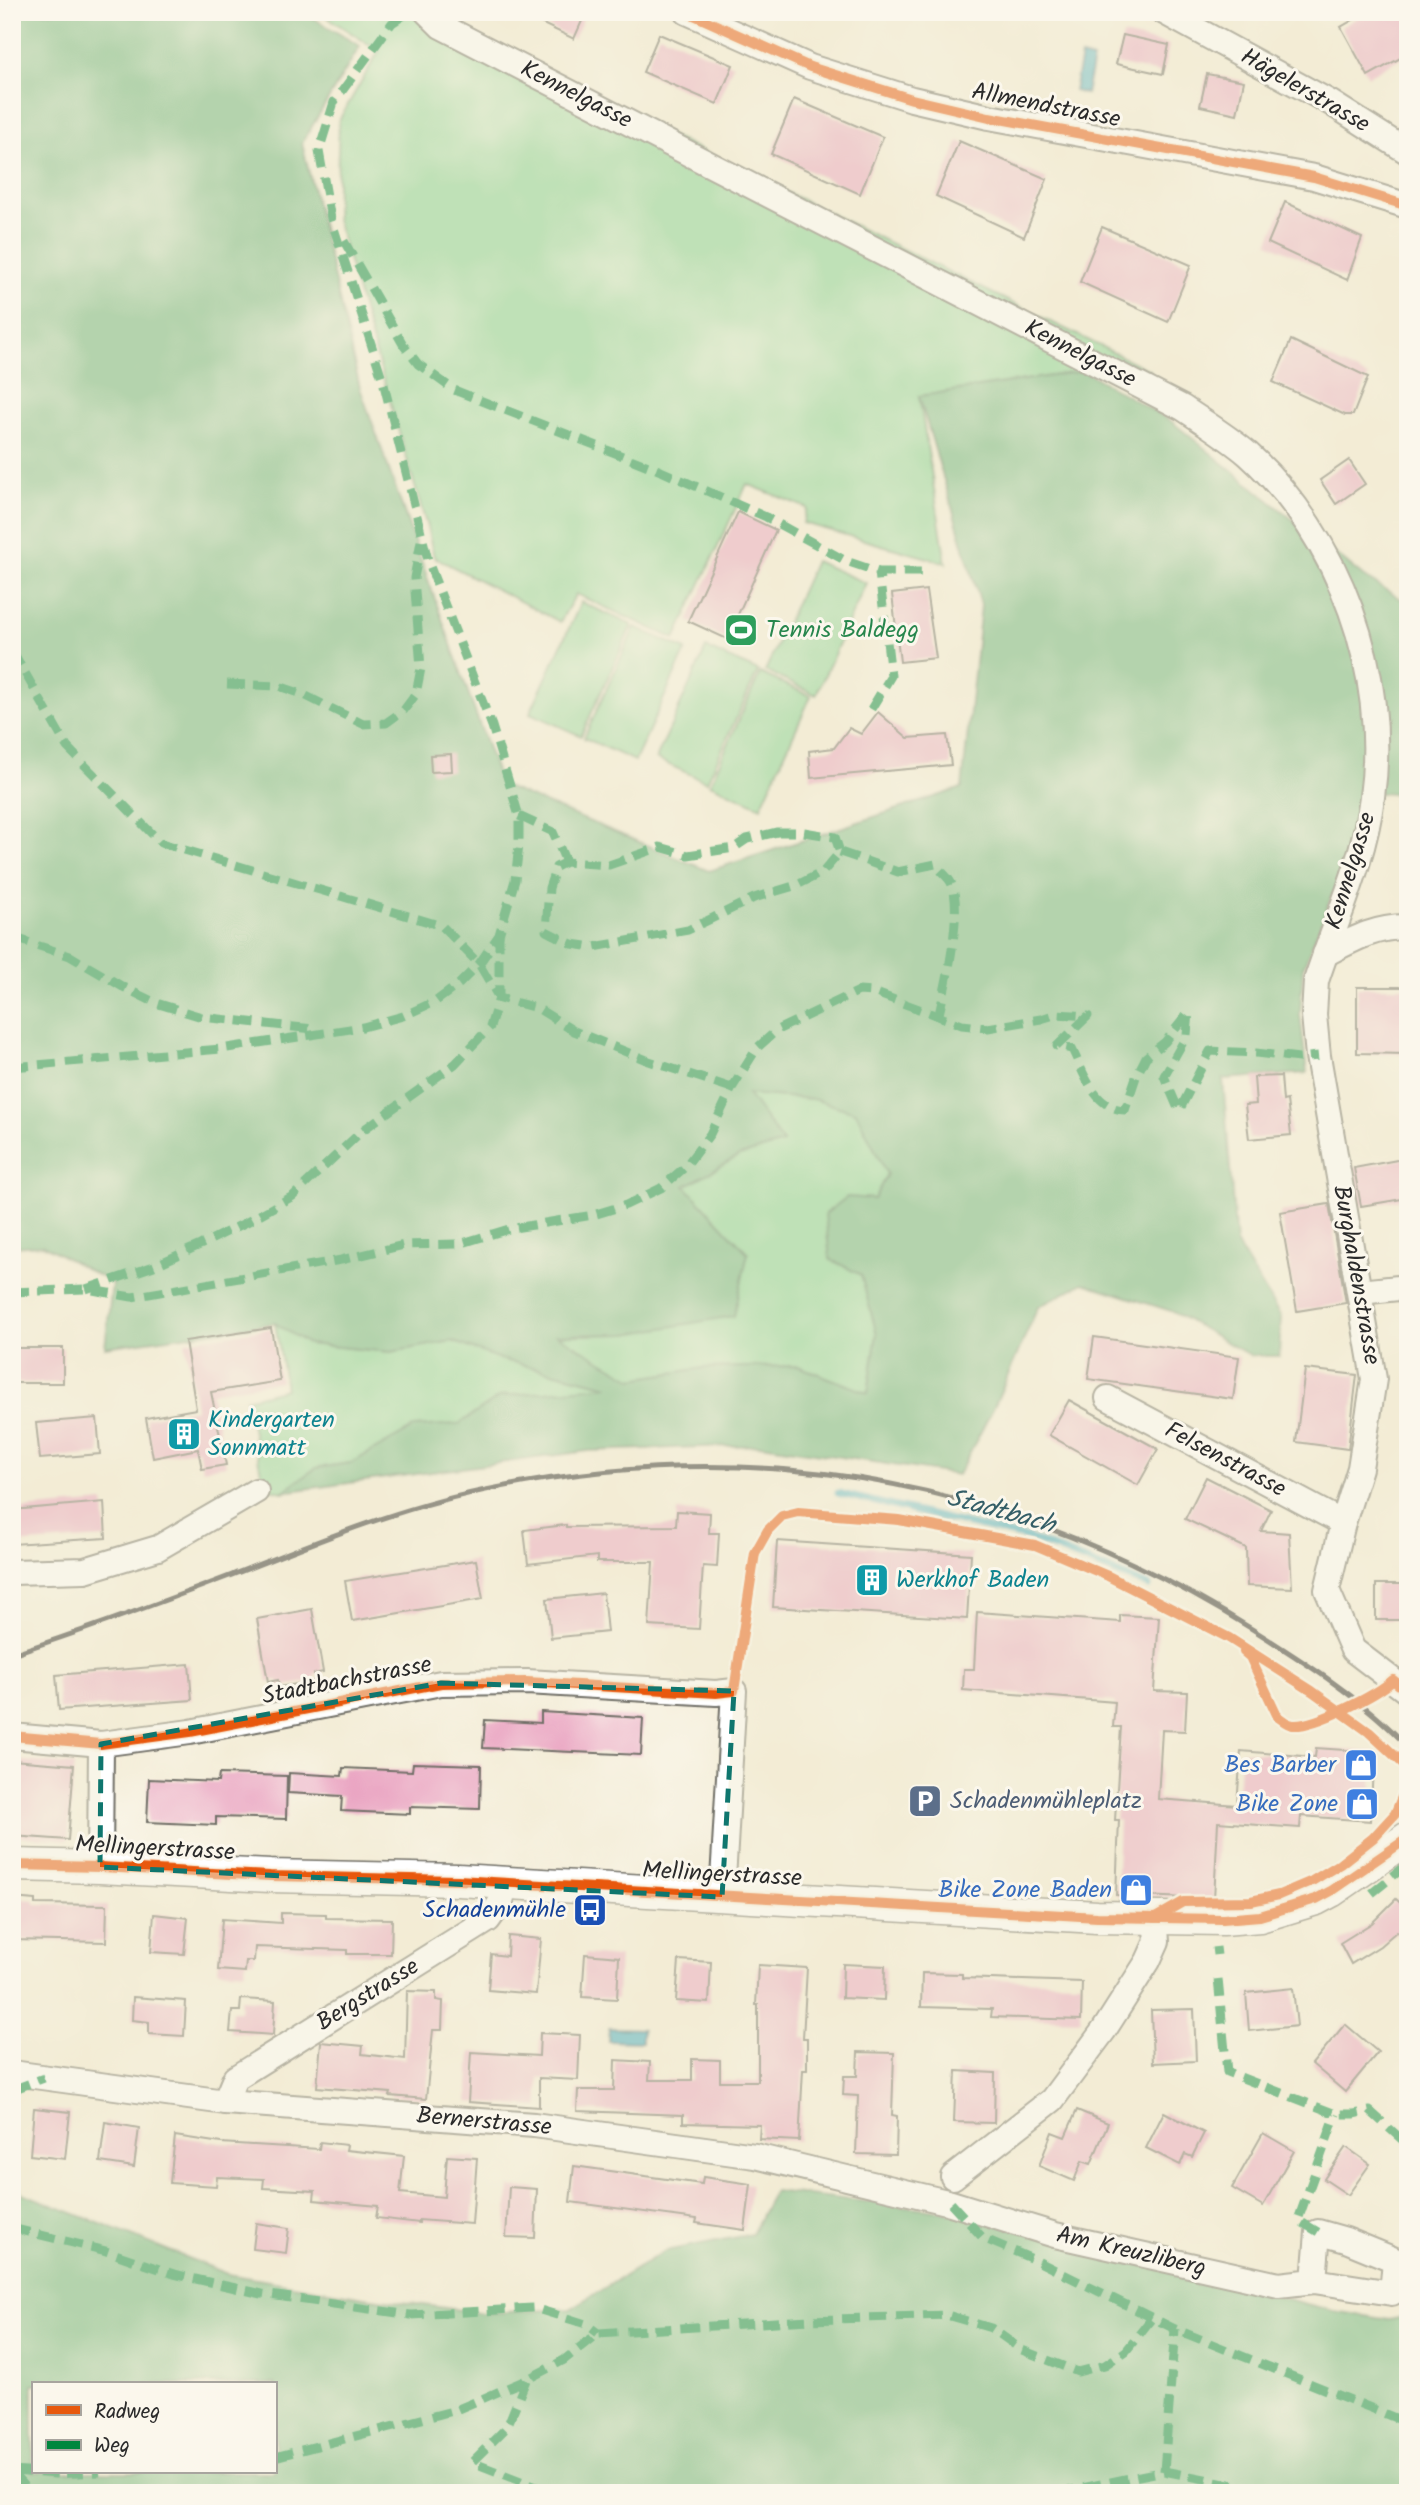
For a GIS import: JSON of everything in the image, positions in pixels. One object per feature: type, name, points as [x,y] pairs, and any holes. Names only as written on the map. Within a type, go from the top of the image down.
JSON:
[{"type":"main road","name":"Mellingerstrasse","points":[[12,1865],[505,1883],[1155,1919],[1223,1920],[1260,1916],[1291,1908],[1331,1891],[1408,1838]]},
{"type":"street","name":"Kennelgasse","points":[[427,12],[441,26],[1173,403],[1232,441],[1269,475],[1304,520],[1331,564],[1355,623],[1371,698],[1375,772],[1367,831],[1325,954]]},
{"type":"street","name":"Allmendstrasse","points":[[687,12],[810,67],[912,99],[989,117],[1314,177],[1408,206]]},
{"type":"street","name":"Hägelerstrasse","points":[[1164,12],[1331,103],[1408,152]]},
{"type":"street","points":[[1325,954],[1367,933],[1393,926],[1408,927]]},
{"type":"street","name":"Burghaldenstrasse","points":[[1325,954],[1314,997],[1318,1056],[1374,1378],[1360,1468],[1343,1522],[1327,1590],[1353,1650],[1408,1692]]},
{"type":"street","points":[[1360,1292],[1408,1287]]},
{"type":"street","name":"Felsenstrasse","points":[[1108,1398],[1343,1522]]},
{"type":"street","points":[[12,1572],[85,1570],[158,1548],[256,1491]]},
{"type":"street","name":"Stadtbachstrasse","points":[[12,1736],[101,1744],[216,1728],[441,1683],[527,1682],[716,1693],[734,1691],[722,1896]]},
{"type":"street","points":[[100,1867],[101,1744]]},
{"type":"street","name":"Bergstrasse","points":[[225,2102],[235,2078],[488,1920],[500,1902],[505,1883]]},
{"type":"street","points":[[953,2177],[1052,2100],[1104,2030],[1148,1961],[1157,1941],[1155,1919]]},
{"type":"street","name":"Bernerstrasse","points":[[12,2073],[225,2102],[534,2125],[755,2156],[951,2203]]},
{"type":"street","name":"Am Kreuzliberg","points":[[951,2203],[1055,2235],[1279,2286],[1314,2281]]},
{"type":"highlighted area","points":[[441,1683],[734,1691],[722,1897],[100,1867],[101,1744]]},
{"type":"green space","points":[[12,12],[303,12],[360,46],[302,143],[360,388],[501,785],[709,871],[962,788],[981,605],[919,396],[1084,371],[1171,421],[1364,577],[1408,603],[1408,796],[1363,791],[1348,855],[1303,968],[1300,1014],[1307,1073],[1223,1079],[1236,1243],[1281,1317],[1279,1356],[1251,1356],[1171,1311],[1083,1283],[1038,1307],[994,1407],[958,1475],[761,1445],[588,1451],[282,1492],[316,1468],[351,1463],[415,1427],[459,1424],[501,1396],[609,1386],[500,1359],[452,1341],[391,1352],[308,1344],[275,1323],[105,1347],[112,1283],[43,1245],[12,1247]],"holes":[[[748,1094],[813,1099],[856,1112],[887,1174],[874,1199],[847,1197],[825,1214],[830,1259],[861,1275],[877,1334],[868,1393],[798,1366],[704,1368],[633,1379],[557,1335],[627,1334],[734,1316],[748,1253],[685,1186],[739,1156],[783,1143]]]},
{"type":"green space","points":[[319,12],[419,12],[1151,371],[1084,371],[919,396],[946,563],[803,523],[807,508],[747,484],[675,639],[576,594],[560,622],[434,557],[336,218],[339,120],[379,51]]},
{"type":"green space","points":[[815,561],[866,583],[816,695],[765,671]]},
{"type":"green space","points":[[581,602],[632,625],[581,736],[530,713]]},
{"type":"green space","points":[[635,627],[686,650],[635,761],[584,738]]},
{"type":"green space","points":[[706,648],[758,671],[707,782],[656,759]]},
{"type":"green space","points":[[760,673],[811,696],[761,807],[710,784]]},
{"type":"green space","points":[[747,1094],[813,1099],[856,1112],[887,1174],[874,1199],[847,1197],[861,1275],[877,1334],[868,1393],[798,1366],[704,1368],[633,1379],[555,1335],[627,1334],[748,1253],[684,1186],[739,1156],[783,1143]]},
{"type":"green space","points":[[275,1323],[308,1344],[391,1352],[452,1341],[500,1359],[612,1387],[501,1396],[459,1424],[415,1427],[351,1463],[316,1468],[282,1492],[264,1487],[246,1399],[286,1389]]},
{"type":"green space","points":[[12,2175],[22,2193],[228,2274],[364,2297],[483,2313],[570,2309],[665,2251],[752,2234],[774,2191],[939,2210],[1334,2311],[1389,2320],[1408,2316],[1408,2493],[12,2493]]},
{"type":"water","points":[[1081,56],[1093,59],[1086,94],[1074,91]]},
{"type":"water","points":[[609,2028],[642,2029],[642,2042],[608,2041]]},
{"type":"building","points":[[518,12],[586,12],[574,39]]},
{"type":"building","points":[[1367,12],[1408,12],[1408,54],[1368,76],[1341,27]]},
{"type":"building","points":[[659,34],[733,65],[717,104],[643,72]]},
{"type":"building","points":[[1123,35],[1169,45],[1163,74],[1116,64]]},
{"type":"building","points":[[1207,74],[1244,81],[1237,114],[1200,106]]},
{"type":"building","points":[[794,99],[883,137],[860,194],[771,154]]},
{"type":"building","points":[[959,141],[1047,179],[1024,237],[936,196]]},
{"type":"building","points":[[1285,202],[1362,238],[1347,280],[1268,243]]},
{"type":"building","points":[[1102,227],[1191,265],[1168,322],[1080,282]]},
{"type":"building","points":[[1291,340],[1368,377],[1353,415],[1345,415],[1273,382]]},
{"type":"building","points":[[1349,460],[1365,484],[1336,504],[1320,480]]},
{"type":"building","points":[[738,512],[776,530],[727,639],[688,621]]},
{"type":"building","points":[[926,590],[936,658],[900,662],[892,594]]},
{"type":"building","points":[[878,712],[908,738],[947,735],[951,765],[811,778],[809,751],[834,748],[849,728],[861,734]]},
{"type":"building","points":[[451,754],[452,771],[431,772],[430,755]]},
{"type":"building","points":[[1357,987],[1408,987],[1408,1054],[1357,1053]]},
{"type":"building","points":[[1281,1076],[1283,1101],[1287,1100],[1291,1135],[1249,1139],[1245,1105],[1256,1104],[1254,1077]]},
{"type":"building","points":[[1408,1158],[1408,1198],[1361,1206],[1354,1168]]},
{"type":"building","points":[[1329,1204],[1346,1303],[1297,1311],[1280,1212]]},
{"type":"building","points":[[271,1328],[280,1381],[211,1392],[226,1465],[202,1469],[198,1449],[153,1458],[146,1418],[196,1409],[185,1341]]},
{"type":"building","points":[[1094,1337],[1239,1357],[1233,1399],[1088,1379]]},
{"type":"building","points":[[12,1348],[63,1348],[63,1383],[12,1383]]},
{"type":"building","points":[[1305,1369],[1357,1375],[1348,1449],[1296,1442]]},
{"type":"building","points":[[1069,1400],[1158,1449],[1138,1485],[1049,1435]]},
{"type":"building","points":[[97,1418],[100,1454],[40,1459],[36,1423]]},
{"type":"building","points":[[1206,1477],[1271,1510],[1261,1531],[1289,1533],[1292,1588],[1247,1586],[1246,1548],[1185,1519]]},
{"type":"building","points":[[104,1502],[106,1538],[12,1544],[12,1510]]},
{"type":"building","points":[[677,1511],[710,1513],[709,1533],[719,1533],[717,1567],[703,1566],[699,1629],[649,1626],[653,1562],[597,1562],[597,1556],[528,1564],[524,1530],[566,1525],[676,1526]]},
{"type":"building","name":"Werkhof Baden","points":[[777,1541],[971,1554],[967,1619],[773,1607]]},
{"type":"building","points":[[476,1560],[483,1599],[352,1621],[345,1581]]},
{"type":"building","points":[[1376,1584],[1408,1584],[1408,1620],[1376,1620]]},
{"type":"building","points":[[603,1593],[607,1632],[551,1638],[547,1599]]},
{"type":"building","points":[[312,1609],[323,1672],[314,1674],[315,1681],[279,1687],[278,1680],[268,1682],[257,1619]]},
{"type":"building","points":[[977,1612],[1120,1622],[1120,1615],[1159,1617],[1154,1691],[1187,1692],[1185,1731],[1162,1730],[1158,1799],[1237,1805],[1241,1751],[1315,1757],[1316,1748],[1374,1752],[1370,1821],[1301,1816],[1300,1828],[1218,1822],[1214,1899],[1116,1895],[1119,1820],[1115,1820],[1121,1727],[1113,1727],[1115,1702],[963,1690],[964,1669],[974,1669]]},
{"type":"building","points":[[189,1664],[192,1700],[59,1710],[56,1675]]},
{"type":"building","points":[[541,1712],[643,1718],[641,1755],[483,1748],[485,1720],[541,1723]]},
{"type":"building","points":[[12,1760],[74,1765],[68,1840],[12,1836]]},
{"type":"building","points":[[413,1763],[481,1765],[480,1809],[410,1807],[410,1814],[341,1811],[342,1796],[288,1793],[289,1773],[342,1776],[343,1768],[412,1771]]},
{"type":"building","points":[[219,1774],[287,1776],[286,1819],[216,1817],[216,1825],[147,1822],[149,1779],[218,1782]]},
{"type":"building","points":[[12,1898],[35,1900],[35,1904],[107,1905],[106,1942],[12,1940]]},
{"type":"building","points":[[1396,1899],[1408,1910],[1408,1941],[1397,1931],[1380,1946],[1351,1964],[1340,1943],[1372,1923]]},
{"type":"building","points":[[281,1913],[326,1914],[326,1918],[392,1919],[391,1954],[347,1954],[347,1950],[255,1947],[254,1961],[246,1961],[245,1972],[218,1970],[222,1919],[281,1923]]},
{"type":"building","points":[[154,1914],[188,1918],[184,1954],[151,1952]]},
{"type":"building","points":[[508,1936],[541,1939],[536,1994],[488,1990],[491,1954],[507,1956]]},
{"type":"building","points":[[585,1954],[619,1957],[617,1999],[582,1997]]},
{"type":"building","points":[[679,1960],[711,1962],[709,2003],[676,2001]]},
{"type":"building","points":[[843,1964],[885,1966],[884,2000],[842,1998]]},
{"type":"building","points":[[758,1965],[807,1968],[803,2038],[807,2038],[807,2070],[803,2070],[799,2141],[759,2139],[760,2125],[683,2123],[683,2115],[577,2111],[578,2090],[614,2090],[615,2060],[650,2062],[649,2080],[692,2080],[692,2059],[720,2060],[720,2081],[758,2081]]},
{"type":"building","points":[[922,1973],[962,1974],[962,1978],[1082,1982],[1081,2020],[991,2017],[992,2009],[921,2007]]},
{"type":"building","points":[[1293,1988],[1297,2026],[1249,2031],[1246,1993]]},
{"type":"building","points":[[407,1991],[436,1992],[436,2000],[443,2001],[442,2030],[433,2030],[426,2099],[390,2096],[391,2093],[317,2087],[321,2042],[363,2046],[362,2054],[405,2059]]},
{"type":"building","points":[[133,1997],[186,2001],[184,2036],[149,2034],[149,2022],[132,2020]]},
{"type":"building","points":[[241,1999],[275,2001],[273,2035],[230,2032],[232,2011],[240,2011]]},
{"type":"building","points":[[1194,2009],[1196,2061],[1153,2063],[1151,2010]]},
{"type":"building","points":[[1345,2024],[1378,2052],[1345,2092],[1312,2064]]},
{"type":"building","points":[[540,2033],[580,2035],[578,2080],[539,2078],[539,2107],[468,2102],[471,2052],[539,2056]]},
{"type":"building","points":[[858,2052],[894,2053],[892,2115],[897,2116],[896,2155],[856,2154],[858,2096],[843,2095],[844,2076],[857,2076]]},
{"type":"building","points":[[956,2071],[995,2073],[994,2123],[954,2122]]},
{"type":"building","points":[[34,2108],[70,2112],[65,2159],[30,2155]]},
{"type":"building","points":[[1077,2110],[1108,2123],[1091,2164],[1082,2161],[1074,2181],[1039,2166],[1052,2132],[1065,2137]]},
{"type":"building","points":[[1164,2112],[1204,2133],[1192,2157],[1185,2154],[1180,2165],[1146,2148]]},
{"type":"building","points":[[105,2122],[139,2128],[134,2167],[100,2162]]},
{"type":"building","points":[[1263,2133],[1294,2151],[1263,2206],[1232,2188]]},
{"type":"building","points":[[175,2136],[221,2143],[319,2149],[320,2142],[347,2145],[346,2150],[404,2156],[400,2193],[444,2197],[447,2156],[477,2158],[472,2224],[419,2220],[419,2223],[376,2218],[378,2206],[314,2200],[315,2191],[263,2188],[264,2179],[217,2177],[216,2186],[170,2183]]},
{"type":"building","points":[[1346,2147],[1370,2164],[1348,2195],[1324,2179]]},
{"type":"building","points":[[574,2166],[702,2184],[703,2177],[751,2184],[745,2230],[696,2223],[697,2219],[570,2202]]},
{"type":"building","points":[[509,2187],[537,2189],[535,2238],[506,2237]]},
{"type":"building","points":[[256,2223],[289,2228],[286,2253],[253,2249]]},
{"type":"waterway","name":"Stadtbach","points":[[838,1493],[1032,1539],[1149,1586]]},
{"type":"railway","points":[[12,1654],[150,1606],[355,1528],[449,1498],[583,1474],[684,1467],[783,1469],[880,1482],[976,1504],[1069,1536],[1162,1578],[1252,1629],[1354,1698],[1408,1747]]},
{"type":"marked path","points":[[12,1067],[221,1049],[363,1027],[403,1016],[436,1001],[459,984],[479,964],[499,935],[515,880],[519,816],[492,726],[429,564],[383,381],[331,219],[319,151],[334,102],[392,23],[409,12]]},
{"type":"marked path","points":[[344,241],[404,346],[418,364],[454,390],[661,471],[766,517],[846,561],[879,572],[921,572]]},
{"type":"marked path","points":[[227,684],[279,686],[302,694],[363,724],[386,723],[404,710],[416,694],[421,668],[414,578],[421,541]]},
{"type":"marked path","points":[[871,709],[891,676],[879,572]]},
{"type":"marked path","points":[[12,650],[67,747],[161,843],[442,926],[479,964],[499,998],[537,1008],[574,1031],[649,1061],[732,1088]]},
{"type":"marked path","points":[[519,816],[553,832],[566,862]]},
{"type":"marked path","points":[[777,832],[804,832],[835,837],[840,852],[823,872],[797,885],[754,898],[688,930],[594,947],[572,944],[546,931],[549,888],[556,867],[566,862],[609,865],[660,847],[688,855],[734,848],[747,839],[777,832]]},
{"type":"marked path","points":[[840,852],[898,872],[935,864],[950,881],[954,892],[955,927],[938,1018]]},
{"type":"marked path","points":[[86,1289],[154,1266],[247,1222],[293,1196],[363,1130],[455,1064],[490,1027],[499,998],[499,935]]},
{"type":"marked path","points":[[12,937],[70,956],[156,1003],[202,1017],[313,1029]]},
{"type":"marked path","points":[[12,1292],[86,1289],[132,1297],[341,1260],[404,1245],[459,1244],[509,1229],[593,1215],[626,1205],[661,1188],[685,1167],[710,1134],[732,1088],[757,1048],[777,1030],[859,991],[873,992],[962,1025],[988,1028],[1057,1014],[1088,1016],[1057,1046],[1072,1049],[1098,1097],[1114,1108],[1125,1110],[1146,1057],[1165,1042],[1189,1012],[1187,1035],[1164,1076],[1179,1111],[1210,1051],[1299,1058],[1318,1056]]},
{"type":"marked path","points":[[1372,1893],[1408,1864]]},
{"type":"marked path","points":[[1216,1947],[1217,1955]]},
{"type":"marked path","points":[[1218,1979],[1227,2072],[1336,2114],[1370,2111],[1408,2145]]},
{"type":"marked path","points":[[12,2090],[44,2078]]},
{"type":"marked path","points":[[1318,2232],[1298,2220],[1336,2114]]},
{"type":"marked path","points":[[951,2203],[983,2238],[1037,2261],[1175,2329],[1408,2423]]},
{"type":"marked path","points":[[12,2228],[106,2251],[174,2274],[262,2294],[411,2315],[534,2308],[586,2324],[598,2333]]},
{"type":"marked path","points":[[276,2457],[456,2410],[526,2380],[564,2360],[598,2333],[809,2320],[947,2315],[991,2328],[1022,2350],[1078,2372],[1105,2365],[1126,2351],[1152,2318]]},
{"type":"marked path","points":[[1164,2471],[1175,2329]]},
{"type":"marked path","points":[[526,2380],[507,2427],[472,2462],[552,2493]]},
{"type":"marked path","points":[[12,2471],[32,2472]]},
{"type":"marked path","points":[[1057,2493],[1164,2471],[1275,2493]]},
{"type":"marked path","points":[[12,2473],[30,2493]]},
{"type":"cycle path","points":[[687,12],[810,67],[912,99],[989,117],[1314,177],[1408,206]]},
{"type":"cycle path","points":[[12,1736],[101,1744],[190,1732],[441,1683],[527,1682],[716,1693],[734,1691],[755,1553],[768,1530],[782,1516],[798,1512],[899,1520],[1035,1545],[1108,1576],[1229,1638],[1312,1691],[1369,1732],[1408,1768]]},
{"type":"cycle path","points":[[1244,1652],[1250,1657],[1278,1717],[1293,1725],[1330,1716],[1393,1680],[1408,1692]]},
{"type":"cycle path","points":[[1155,1918],[1183,1902],[1251,1901],[1279,1895],[1312,1881],[1340,1864],[1373,1838],[1395,1814],[1408,1783]]},
{"type":"cycle path","points":[[12,1865],[270,1876],[458,1880],[1097,1917],[1223,1919],[1260,1916],[1316,1899],[1408,1838]]},
{"type":"place","name":"Tennis Baldegg","points":[[741,630]]},
{"type":"place","name":"Kindergarten Sonnmatt","points":[[184,1434]]},
{"type":"place","name":"Werkhof Baden","points":[[872,1580]]},
{"type":"place","name":"Bes Barber","points":[[1361,1765]]},
{"type":"place","name":"Schadenmühleplatz","points":[[925,1801]]},
{"type":"place","name":"Bike Zone","points":[[1362,1804]]},
{"type":"place","name":"Bike Zone Baden","points":[[1136,1890]]},
{"type":"place","name":"Schadenmühle","points":[[590,1910]]}]
